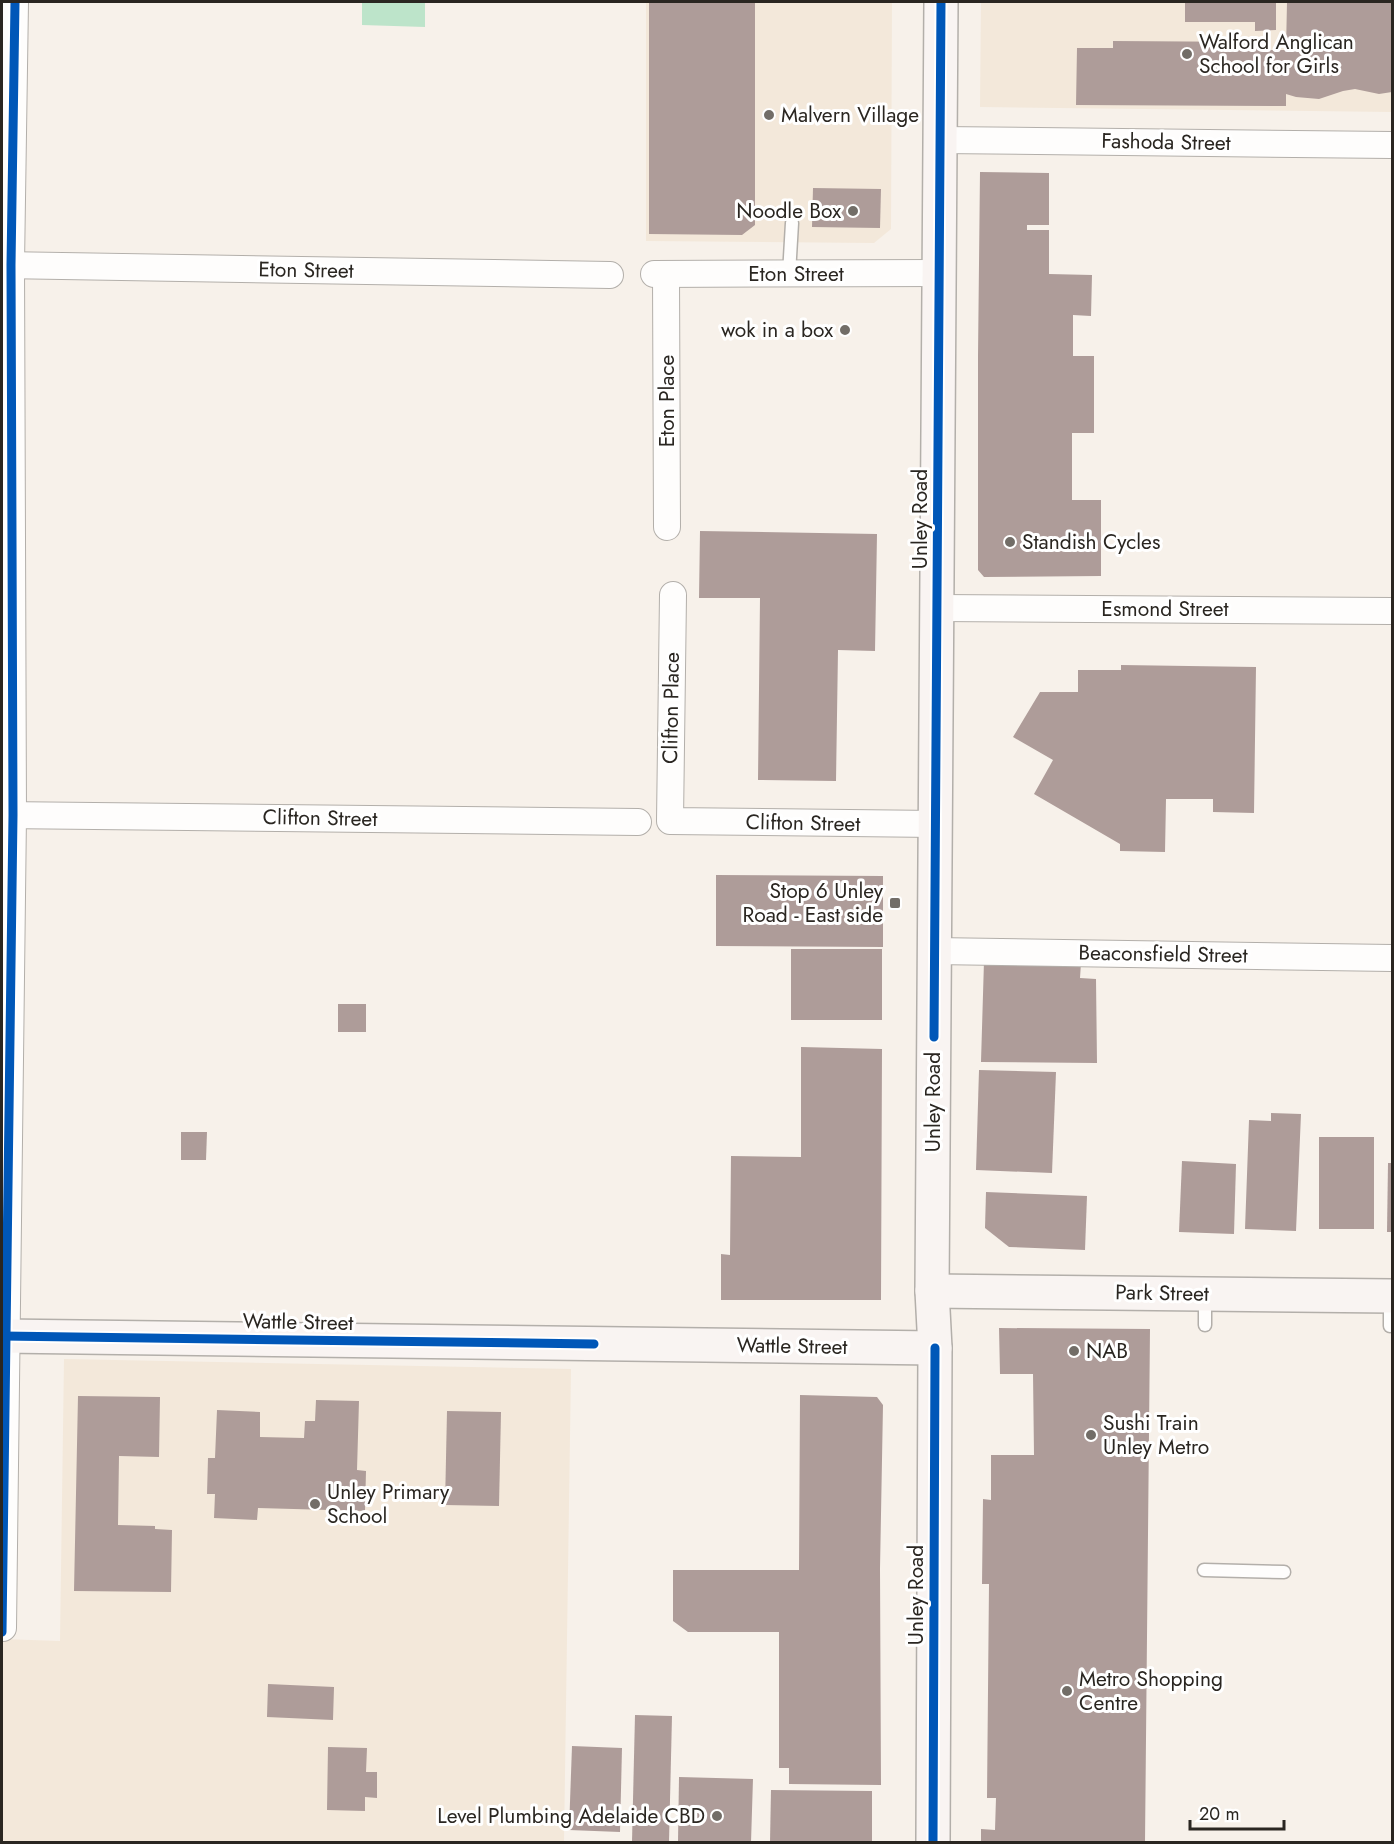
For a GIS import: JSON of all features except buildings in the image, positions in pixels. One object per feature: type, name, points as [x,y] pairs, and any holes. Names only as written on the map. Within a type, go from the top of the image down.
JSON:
[{"type":"main road","name":"Unley Road","points":[[933,1842],[935,1348],[932,1291],[941,2]]},
{"type":"main road","name":"Park Street","points":[[932,1291],[1205,1309],[1391,1306]]},
{"type":"main road","name":"Wattle Street","points":[[4,1336],[935,1348]]},
{"type":"street","points":[[3,1628],[7,815],[6,265],[15,2]]},
{"type":"street","name":"Fashoda Street","points":[[940,140],[1392,145]]},
{"type":"street","name":"Eton Street","points":[[6,265],[610,275]]},
{"type":"street","name":"Eton Street","points":[[660,275],[938,273]]},
{"type":"street","name":"Eton Place","points":[[660,275],[667,527]]},
{"type":"street","name":"Clifton Place","points":[[670,821],[673,595]]},
{"type":"street","name":"Esmond Street","points":[[938,608],[1392,611]]},
{"type":"street","name":"Clifton Street","points":[[7,815],[638,822]]},
{"type":"street","name":"Clifton Street","points":[[670,821],[936,824]]},
{"type":"street","name":"Beaconsfield Street","points":[[934,951],[1392,958]]},
{"type":"lane","points":[[789,274],[792,223]]},
{"type":"lane","points":[[1204,1569],[1284,1572]]},
{"type":"shaded area","name":"Malvern Village","points":[[646,2],[892,2],[891,229],[874,243],[646,241]]},
{"type":"shaded area","name":"Walford Anglican School for Girls","points":[[981,2],[1392,2],[1392,112],[980,107]]},
{"type":"shaded area","name":"Unley Primary School","points":[[64,1359],[571,1369],[564,1842],[2,1842],[2,1639],[60,1641]]},
{"type":"green space","points":[[362,2],[425,2],[425,27],[362,25]]},
{"type":"cycle path","points":[[2,1632],[13,815],[11,265],[15,2]]},
{"type":"cycle path","points":[[934,1037],[941,2]]},
{"type":"cycle path","points":[[2,1336],[594,1344]]},
{"type":"cycle path","points":[[933,1842],[935,1348]]},
{"type":"place","name":"Walford Anglican School for Girls","points":[[1187,54]]},
{"type":"place","name":"Malvern Village","points":[[769,115]]},
{"type":"place","name":"Noodle Box","points":[[853,211]]},
{"type":"place","name":"wok in a box","points":[[845,330]]},
{"type":"place","name":"Standish Cycles","points":[[1010,542]]},
{"type":"place","name":"Stop 6 Unley Road - East side","points":[[895,903]]},
{"type":"place","name":"NAB","points":[[1074,1351]]},
{"type":"place","name":"Sushi Train Unley Metro","points":[[1091,1435]]},
{"type":"place","name":"Unley Primary School","points":[[315,1504]]},
{"type":"place","name":"Metro Shopping Centre","points":[[1067,1691]]},
{"type":"place","name":"Level Plumbing Adelaide CBD","points":[[717,1816]]}]
